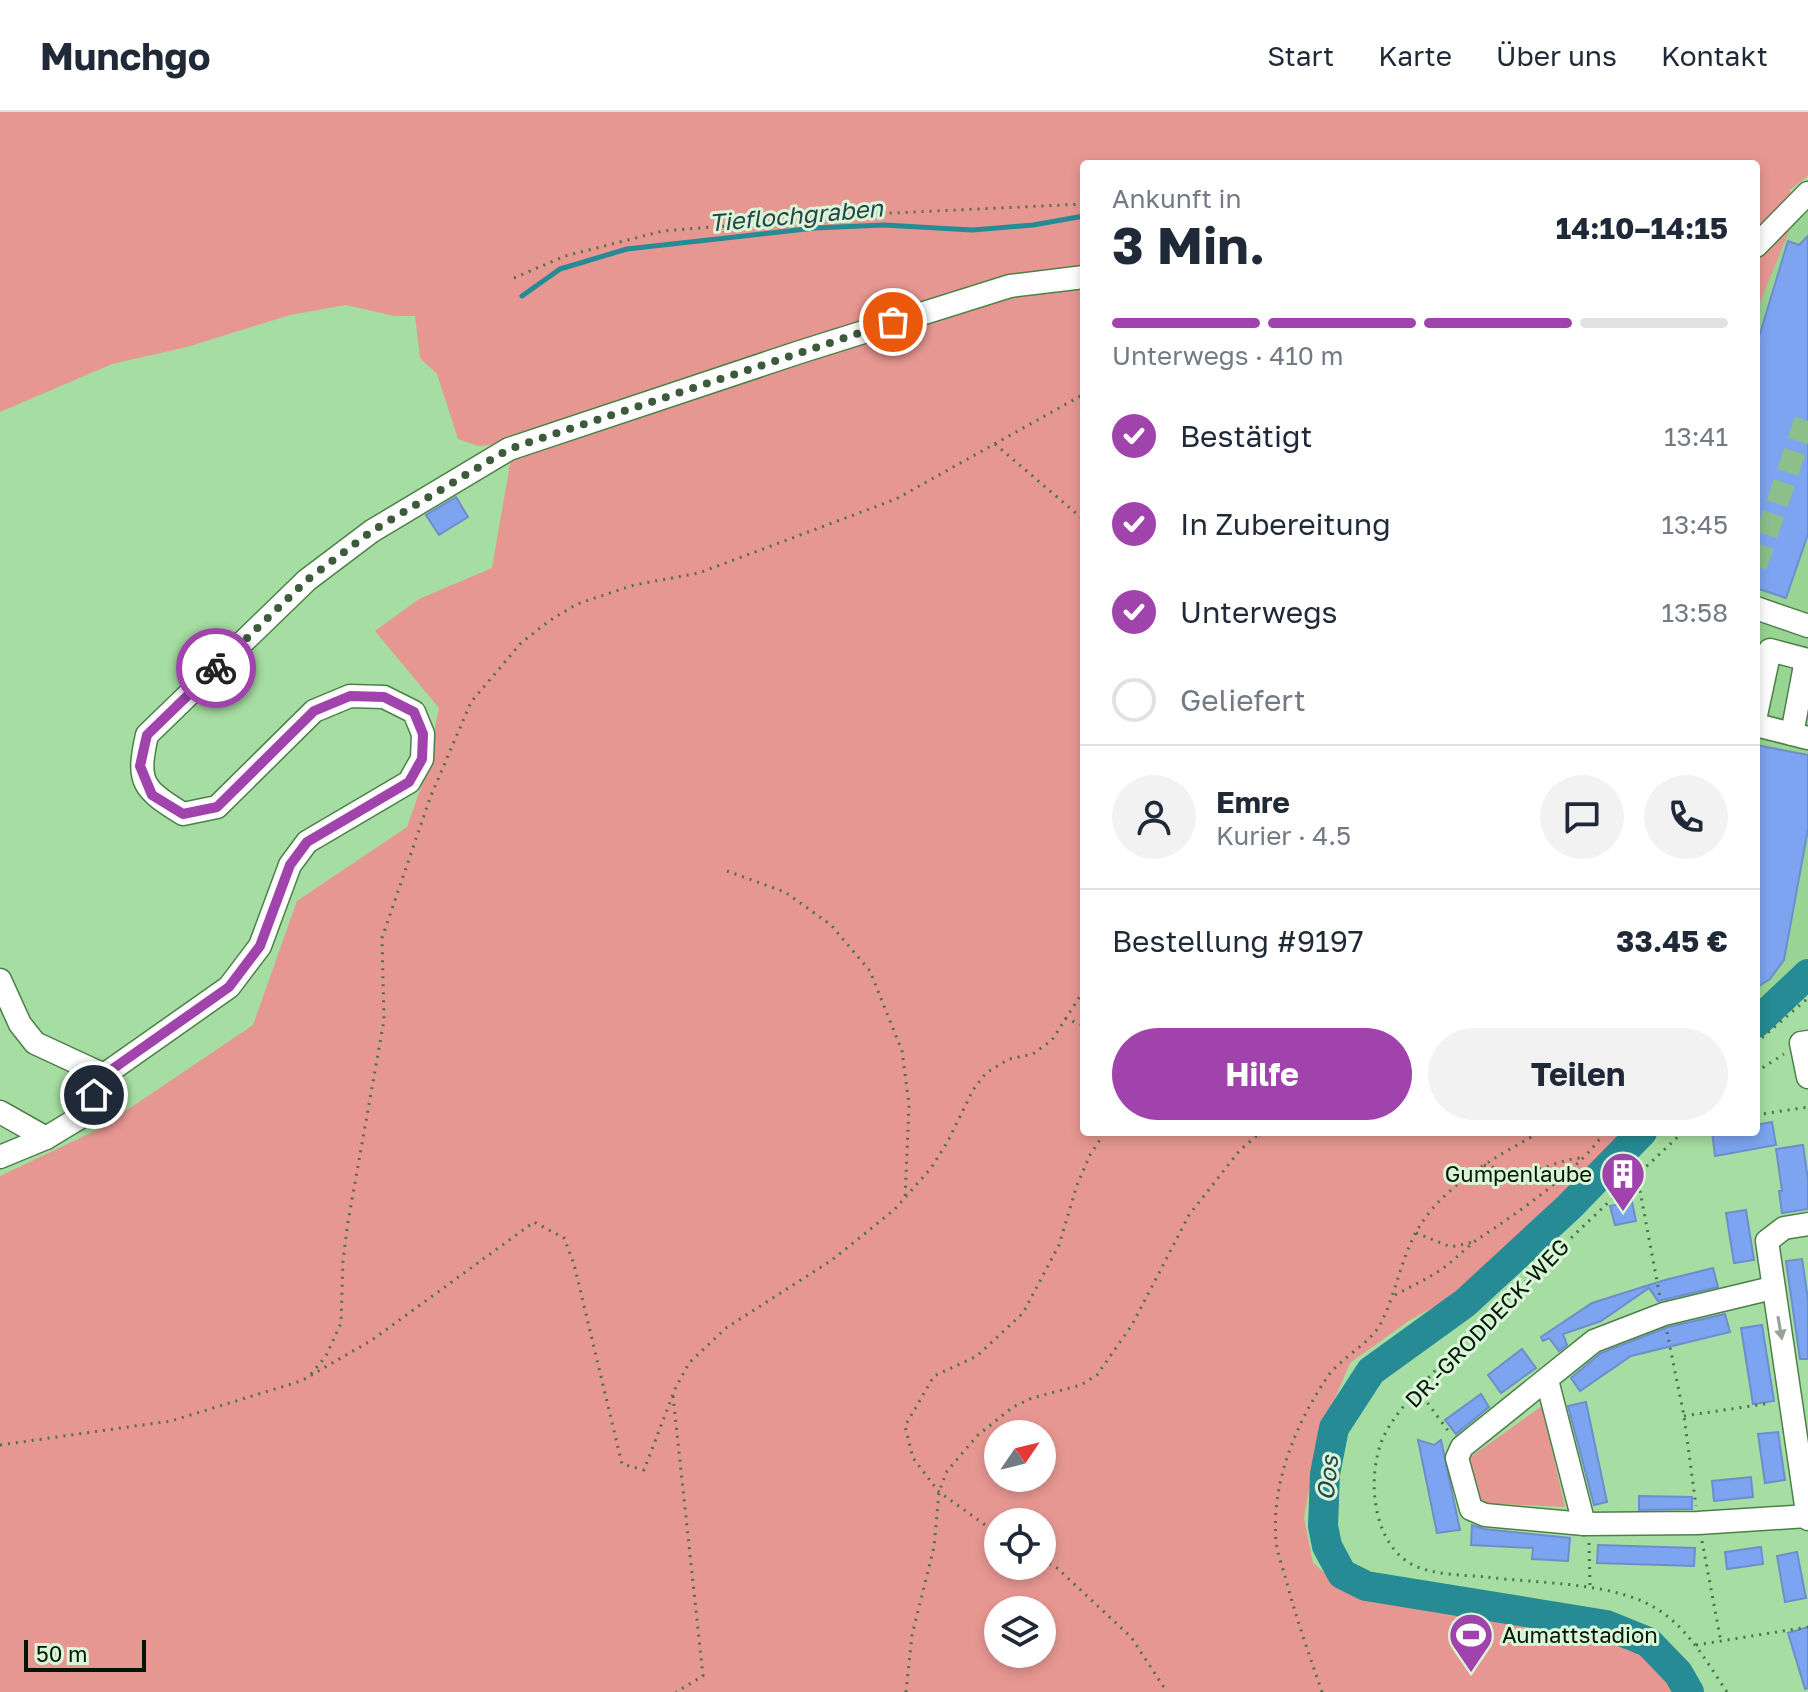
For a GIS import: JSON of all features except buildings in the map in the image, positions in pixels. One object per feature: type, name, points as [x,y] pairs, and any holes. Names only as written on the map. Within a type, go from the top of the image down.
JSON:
[{"type":"street","points":[[1760,242],[1808,193]]},
{"type":"street","points":[[0,1157],[46,1138],[84,1115],[104,1075],[229,987],[260,946],[290,865],[307,842],[409,782],[422,759],[423,734],[414,712],[384,697],[350,696],[314,711],[217,807],[183,814],[152,795],[140,766],[147,735],[307,580],[372,531],[509,449],[1010,286],[1080,277]]},
{"type":"street","points":[[1760,609],[1808,626]]},
{"type":"street","points":[[1760,696],[1770,650],[1807,660],[1800,736],[1760,726]]},
{"type":"street","points":[[0,980],[20,1024],[35,1043],[104,1075]]},
{"type":"street","points":[[1804,1042],[1808,1077]]},
{"type":"street","points":[[0,1112],[46,1138]]},
{"type":"street","points":[[1772,1288],[1664,1314],[1594,1341],[1462,1447],[1457,1458],[1471,1509],[1485,1515],[1584,1524],[1698,1523],[1808,1517],[1767,1241],[1784,1228],[1808,1224]]},
{"type":"street","points":[[1547,1380],[1584,1524]]},
{"type":"path","points":[[514,278],[565,256],[663,231],[871,214],[1080,204]]},
{"type":"path","points":[[301,1381],[326,1356],[341,1323],[342,1271],[348,1222],[384,1020],[382,938],[420,824],[471,702],[521,643],[577,604],[634,585],[699,573],[882,504],[1080,396]]},
{"type":"path","points":[[995,444],[1080,517]]},
{"type":"path","points":[[727,871],[785,892],[831,925],[870,971],[902,1051],[909,1105],[905,1199]]},
{"type":"path","points":[[0,1445],[171,1421],[301,1381],[372,1340],[534,1222],[564,1238],[574,1264],[622,1464],[644,1470],[675,1389],[689,1363],[726,1328],[832,1260],[905,1199],[931,1168],[973,1090],[986,1073],[1009,1059],[1033,1054],[1052,1040],[1080,996]]},
{"type":"path","points":[[1760,1040],[1808,998]]},
{"type":"path","points":[[1065,1018],[1080,1024]]},
{"type":"path","points":[[1760,1070],[1804,1042]]},
{"type":"path","points":[[1760,1114],[1808,1107]]},
{"type":"path","points":[[984,1524],[939,1492],[913,1458],[905,1426],[934,1376],[977,1356],[1023,1313],[1059,1245],[1077,1185],[1102,1136]]},
{"type":"path","points":[[906,1692],[912,1635],[934,1547],[939,1492],[947,1471],[978,1435],[1013,1407],[1032,1398],[1081,1385],[1097,1375],[1132,1325],[1189,1215],[1240,1150],[1256,1136]]},
{"type":"path","points":[[1322,1692],[1291,1600],[1276,1543],[1277,1503],[1285,1464],[1299,1425],[1330,1373],[1377,1329],[1394,1295],[1416,1233],[1435,1206],[1484,1165],[1533,1136]]},
{"type":"path","points":[[1394,1295],[1440,1271],[1475,1241],[1504,1224],[1593,1149],[1602,1136]]},
{"type":"path","name":"DR.-GRODDECK-WEG","points":[[1679,1136],[1581,1227],[1418,1390],[1383,1436],[1374,1467],[1372,1489],[1388,1544],[1415,1566],[1441,1572],[1590,1587],[1626,1596],[1662,1612],[1696,1645],[1727,1692]]},
{"type":"path","points":[[1484,1165],[1520,1172],[1581,1158]]},
{"type":"path","points":[[1557,1162],[1564,1173]]},
{"type":"path","points":[[1637,1175],[1684,1416],[1698,1523],[1721,1642]]},
{"type":"path","points":[[1416,1233],[1451,1247],[1475,1241]]},
{"type":"path","points":[[675,1389],[673,1400],[703,1676],[676,1692]]},
{"type":"path","points":[[1418,1390],[1450,1433]]},
{"type":"path","points":[[1684,1416],[1793,1400]]},
{"type":"path","points":[[1584,1524],[1590,1544],[1590,1587]]},
{"type":"path","points":[[1056,1567],[1131,1637],[1167,1692]]},
{"type":"path","points":[[1696,1645],[1808,1627]]},
{"type":"shaded area","points":[[0,112],[1808,112],[1808,176],[1790,190],[1794,218],[1760,303],[1760,160],[1080,160],[1080,1136],[1628,1136],[1533,1234],[1462,1292],[1410,1320],[1350,1363],[1318,1438],[1304,1518],[1313,1563],[1345,1590],[1396,1604],[1592,1631],[1638,1645],[1662,1673],[1673,1692],[0,1692],[0,1176],[99,1129],[253,1025],[297,901],[407,827],[424,779],[439,708],[375,631],[419,599],[492,568],[511,458],[501,444],[478,446],[458,439],[437,374],[420,358],[415,316],[394,316],[346,305],[290,315],[187,347],[112,364],[0,412]]},
{"type":"shaded area","points":[[1808,206],[1808,965],[1760,1007],[1760,303],[1793,220]]},
{"type":"shaded area","points":[[1542,1406],[1565,1507],[1481,1503],[1469,1458]]},
{"type":"waterway","name":"Tieflochgraben","points":[[522,296],[560,269],[627,249],[815,228],[884,225],[972,230],[1033,225],[1080,217]]},
{"type":"waterway","name":"Oos","points":[[1760,1019],[1808,974]]},
{"type":"waterway","name":"Oos","points":[[1638,1136],[1569,1207],[1465,1303],[1371,1371],[1334,1428],[1325,1474],[1323,1526],[1327,1546],[1342,1574],[1366,1586],[1606,1625],[1648,1642],[1678,1673],[1689,1692]]},
{"type":"tunnel","points":[[1760,554],[1808,412]]},
{"type":"way so far","points":[[216,668],[307,580],[372,531],[509,449],[893,322]]},
{"type":"place","name":"Gumpenlaube","points":[[1623,1213]]},
{"type":"place","name":"Aumattstadion","points":[[1471,1674]]},
{"type":"route","points":[[94,1095],[104,1075],[229,987],[260,946],[290,865],[307,842],[409,782],[422,759],[423,734],[414,712],[384,697],[350,696],[314,711],[217,807],[183,814],[152,795],[140,766],[147,735],[216,668]]}]
